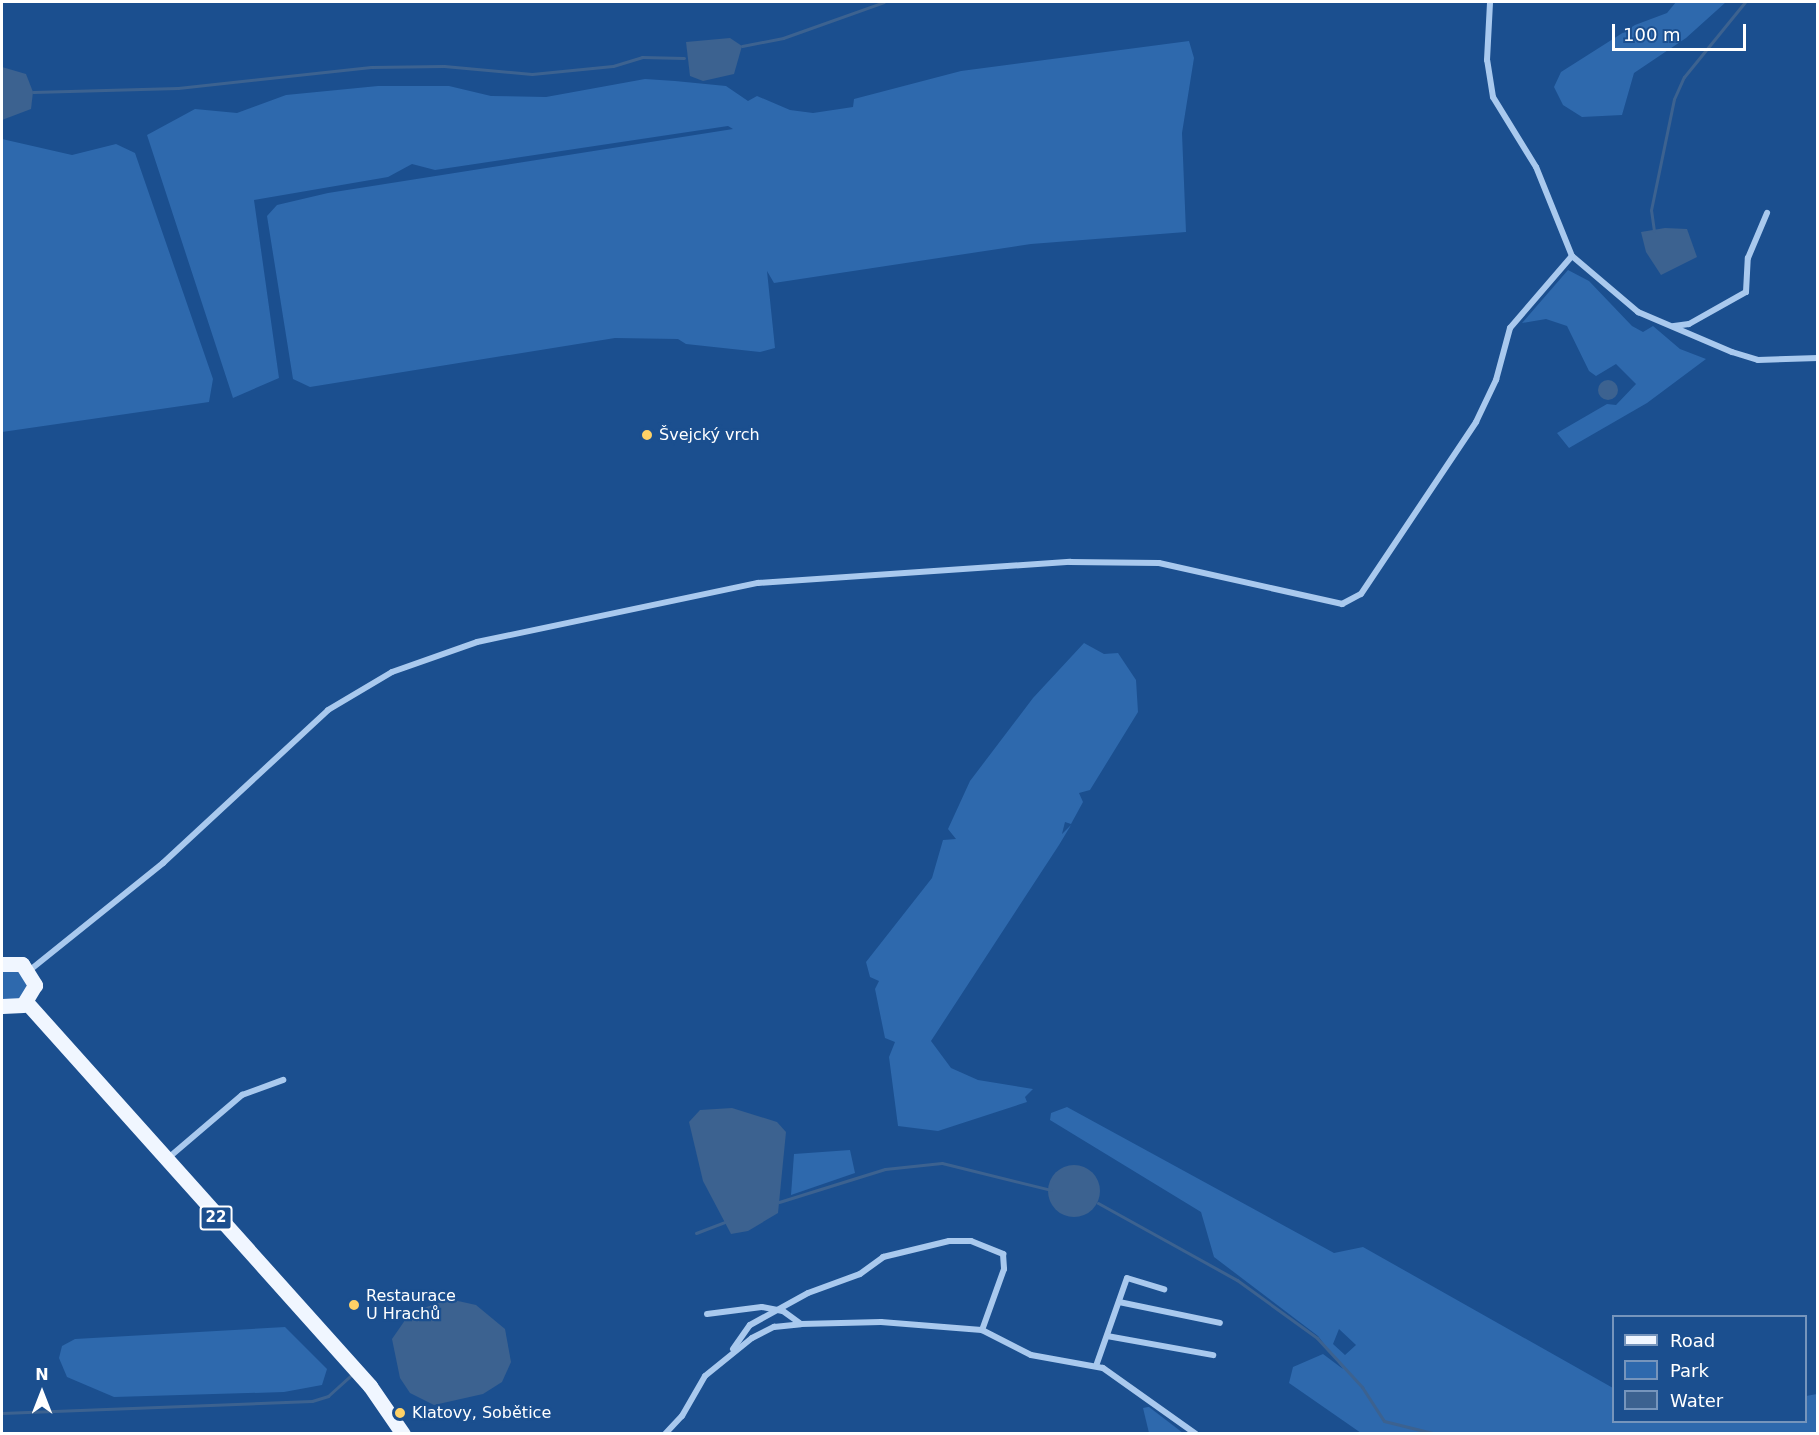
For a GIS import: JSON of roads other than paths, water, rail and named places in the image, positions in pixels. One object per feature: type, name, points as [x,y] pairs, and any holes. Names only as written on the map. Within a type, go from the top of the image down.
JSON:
[{"type":"main road","points":[[2,964],[17,962],[30,970],[35,984],[27,1003],[2,1006]]},
{"type":"main road","name":"22","points":[[27,1003],[164,1161],[370,1386],[403,1434]]},
{"type":"street","points":[[1490,2],[1487,60],[1493,97],[1536,167],[1572,256],[1618,298],[1670,326],[1758,360],[1818,358]]},
{"type":"street","points":[[1670,326],[1689,324],[1746,292],[1748,258],[1767,213]]},
{"type":"street","points":[[30,970],[163,863],[328,710],[392,672],[477,642],[758,583],[1070,562],[1159,563],[1323,601],[1352,600],[1361,594],[1476,422],[1516,319],[1572,256]]},
{"type":"street","points":[[164,1161],[242,1095],[283,1080]]},
{"type":"street","points":[[733,1351],[750,1325],[783,1311],[808,1293],[860,1275],[884,1257],[971,1241],[1003,1254],[1005,1261],[982,1330]]},
{"type":"street","points":[[1096,1366],[1127,1278],[1164,1289]]},
{"type":"street","points":[[1119,1302],[1220,1323]]},
{"type":"street","points":[[707,1314],[743,1307],[783,1311],[801,1324]]},
{"type":"street","points":[[665,1434],[682,1416],[700,1382],[733,1351],[774,1327],[801,1324],[921,1323],[982,1330],[1032,1355],[1096,1366],[1144,1392],[1196,1434]]},
{"type":"street","points":[[1107,1336],[1212,1356]]},
{"type":"water","points":[[730,38],[742,46],[734,74],[703,81],[690,76],[686,42]]},
{"type":"water","points":[[2,67],[26,74],[33,92],[31,109],[2,120]]},
{"type":"water","points":[[1665,228],[1687,229],[1697,257],[1661,275],[1646,252],[1641,232]]},
{"type":"water","points":[[1604,380],[1612,380],[1618,386],[1618,394],[1612,400],[1604,400],[1598,394],[1598,386]]},
{"type":"water","points":[[732,1108],[777,1122],[786,1132],[778,1213],[748,1231],[731,1234],[703,1181],[689,1122],[700,1110]]},
{"type":"water","points":[[1074,1165],[1084,1167],[1092,1173],[1098,1181],[1100,1191],[1098,1201],[1092,1209],[1084,1215],[1074,1217],[1064,1215],[1056,1209],[1050,1201],[1048,1191],[1050,1181],[1056,1173],[1064,1167]]},
{"type":"water","points":[[449,1299],[476,1305],[505,1329],[511,1362],[502,1382],[483,1394],[434,1405],[410,1393],[400,1378],[392,1339],[410,1313]]},
{"type":"waterway","points":[[742,46],[783,38],[884,2]]},
{"type":"waterway","points":[[1654,231],[1651,210],[1674,99],[1684,77],[1745,2]]},
{"type":"waterway","points":[[33,92],[178,88],[371,67],[444,66],[532,74],[613,66],[642,57],[684,58]]},
{"type":"waterway","points":[[779,1202],[885,1169],[942,1163],[1051,1190]]},
{"type":"waterway","points":[[1098,1203],[1237,1280],[1317,1338],[1362,1387],[1384,1421],[1436,1434]]},
{"type":"waterway","points":[[696,1233],[728,1221]]},
{"type":"waterway","points":[[2,1413],[312,1401],[328,1396],[350,1376]]},
{"type":"place","name":"Švejcký vrch","points":[[647,435]]},
{"type":"place","name":"Restaurace U Hrachů","points":[[354,1305]]},
{"type":"place","name":"Klatovy, Sobětice","points":[[400,1413]]}]
